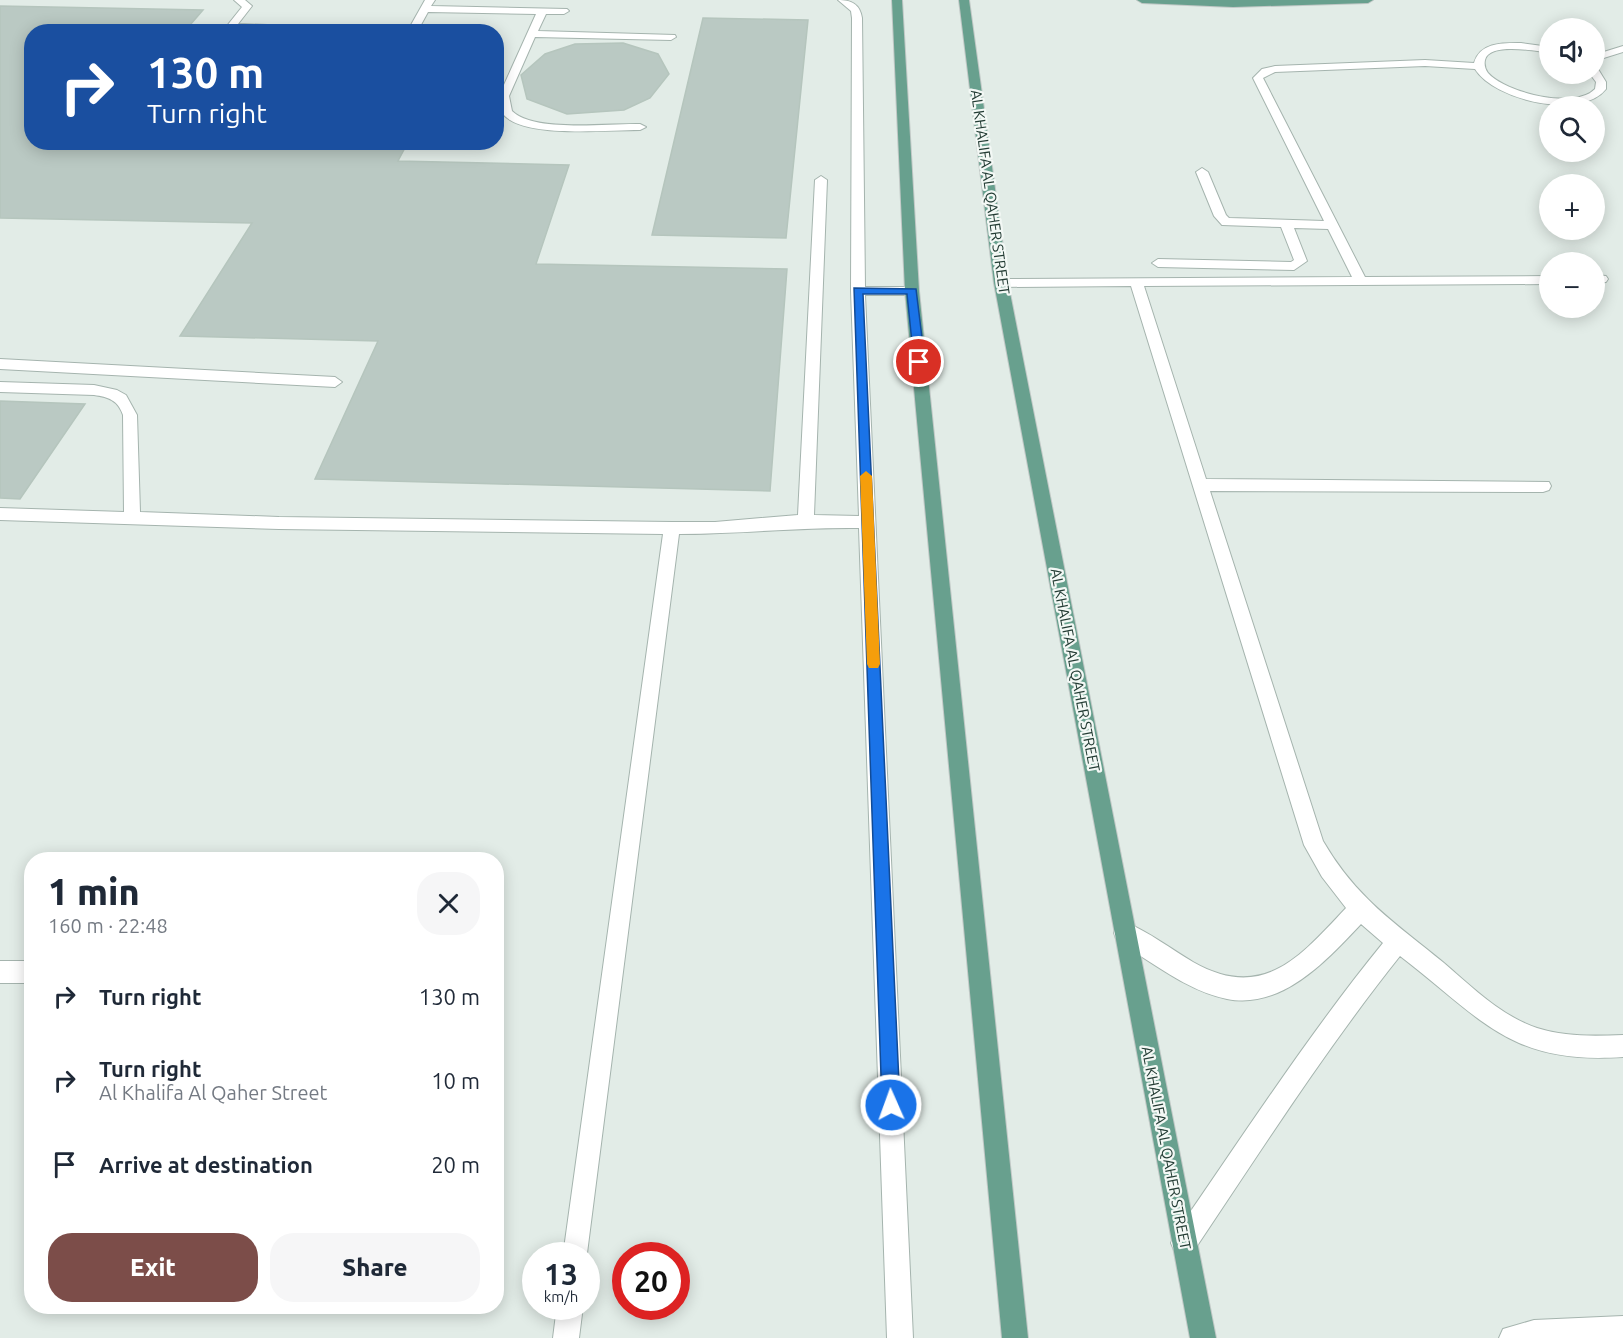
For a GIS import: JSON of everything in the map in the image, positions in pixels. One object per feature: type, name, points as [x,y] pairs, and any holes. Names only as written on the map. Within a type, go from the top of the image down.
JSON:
[{"type":"main road","points":[[897,0],[912,291],[1015,1338]]},
{"type":"main road","name":"AL KHALIFA AL QAHER STREET","points":[[964,0],[1001,283],[1203,1338]]},
{"type":"main road","points":[[1142,0],[1233,4],[1368,0]]},
{"type":"lane","points":[[233,24],[247,6],[239,0]]},
{"type":"lane","points":[[843,0],[856,10],[858,291],[900,1338]]},
{"type":"lane","points":[[416,24],[427,5],[564,11]]},
{"type":"lane","points":[[504,96],[511,71],[542,11]]},
{"type":"lane","points":[[532,34],[671,37]]},
{"type":"lane","points":[[1539,48],[1519,45],[1492,49],[1483,53],[1479,59],[1479,66],[1484,74],[1508,90],[1544,100],[1562,102],[1592,98],[1600,93],[1602,84]]},
{"type":"lane","points":[[1605,55],[1623,49]]},
{"type":"lane","points":[[1361,282],[1258,78],[1270,69],[1404,63],[1479,66]]},
{"type":"lane","points":[[504,107],[515,119],[544,126],[640,127]]},
{"type":"lane","points":[[1202,172],[1220,216],[1226,222],[1332,225]]},
{"type":"lane","points":[[806,521],[821,180]]},
{"type":"lane","points":[[1158,263],[1294,266],[1301,261],[1286,224]]},
{"type":"lane","points":[[1001,283],[1539,280]]},
{"type":"lane","points":[[1136,282],[1314,845],[1331,874],[1360,909],[1509,1027],[1536,1039],[1558,1045],[1623,1046]]},
{"type":"lane","points":[[858,291],[912,291]]},
{"type":"lane","points":[[0,364],[335,382]]},
{"type":"lane","points":[[109,392],[124,370]]},
{"type":"lane","points":[[0,387],[109,392],[122,397],[128,405],[130,415],[132,518]]},
{"type":"lane","points":[[1201,485],[1544,486]]},
{"type":"lane","points":[[0,514],[672,528],[715,528],[806,521],[868,522]]},
{"type":"lane","points":[[578,1242],[672,528]]},
{"type":"lane","points":[[1125,933],[1206,980],[1226,987],[1248,990],[1268,986],[1284,978],[1321,949],[1360,909]]},
{"type":"lane","points":[[1184,1243],[1360,989],[1399,941]]},
{"type":"lane","points":[[0,972],[24,972]]},
{"type":"lane","points":[[566,1338],[568,1320]]},
{"type":"lane","points":[[1512,1338],[1534,1333],[1623,1329]]},
{"type":"building","points":[[0,6],[203,10],[191,24],[24,24],[24,150],[404,150],[398,161],[569,165],[536,264],[787,269],[770,491],[315,479],[378,341],[180,336],[252,223],[0,218]]},
{"type":"building","points":[[703,18],[808,20],[786,238],[652,235]]},
{"type":"building","points":[[623,43],[658,54],[669,74],[650,98],[624,110],[567,114],[527,99],[521,75],[545,54],[575,44]]},
{"type":"building","points":[[0,401],[85,404],[20,499],[0,498]]},
{"type":"slow traffic","points":[[866,476],[873,664]]},
{"type":"route","points":[[891,1105],[858,291],[912,291],[919,362]]}]
